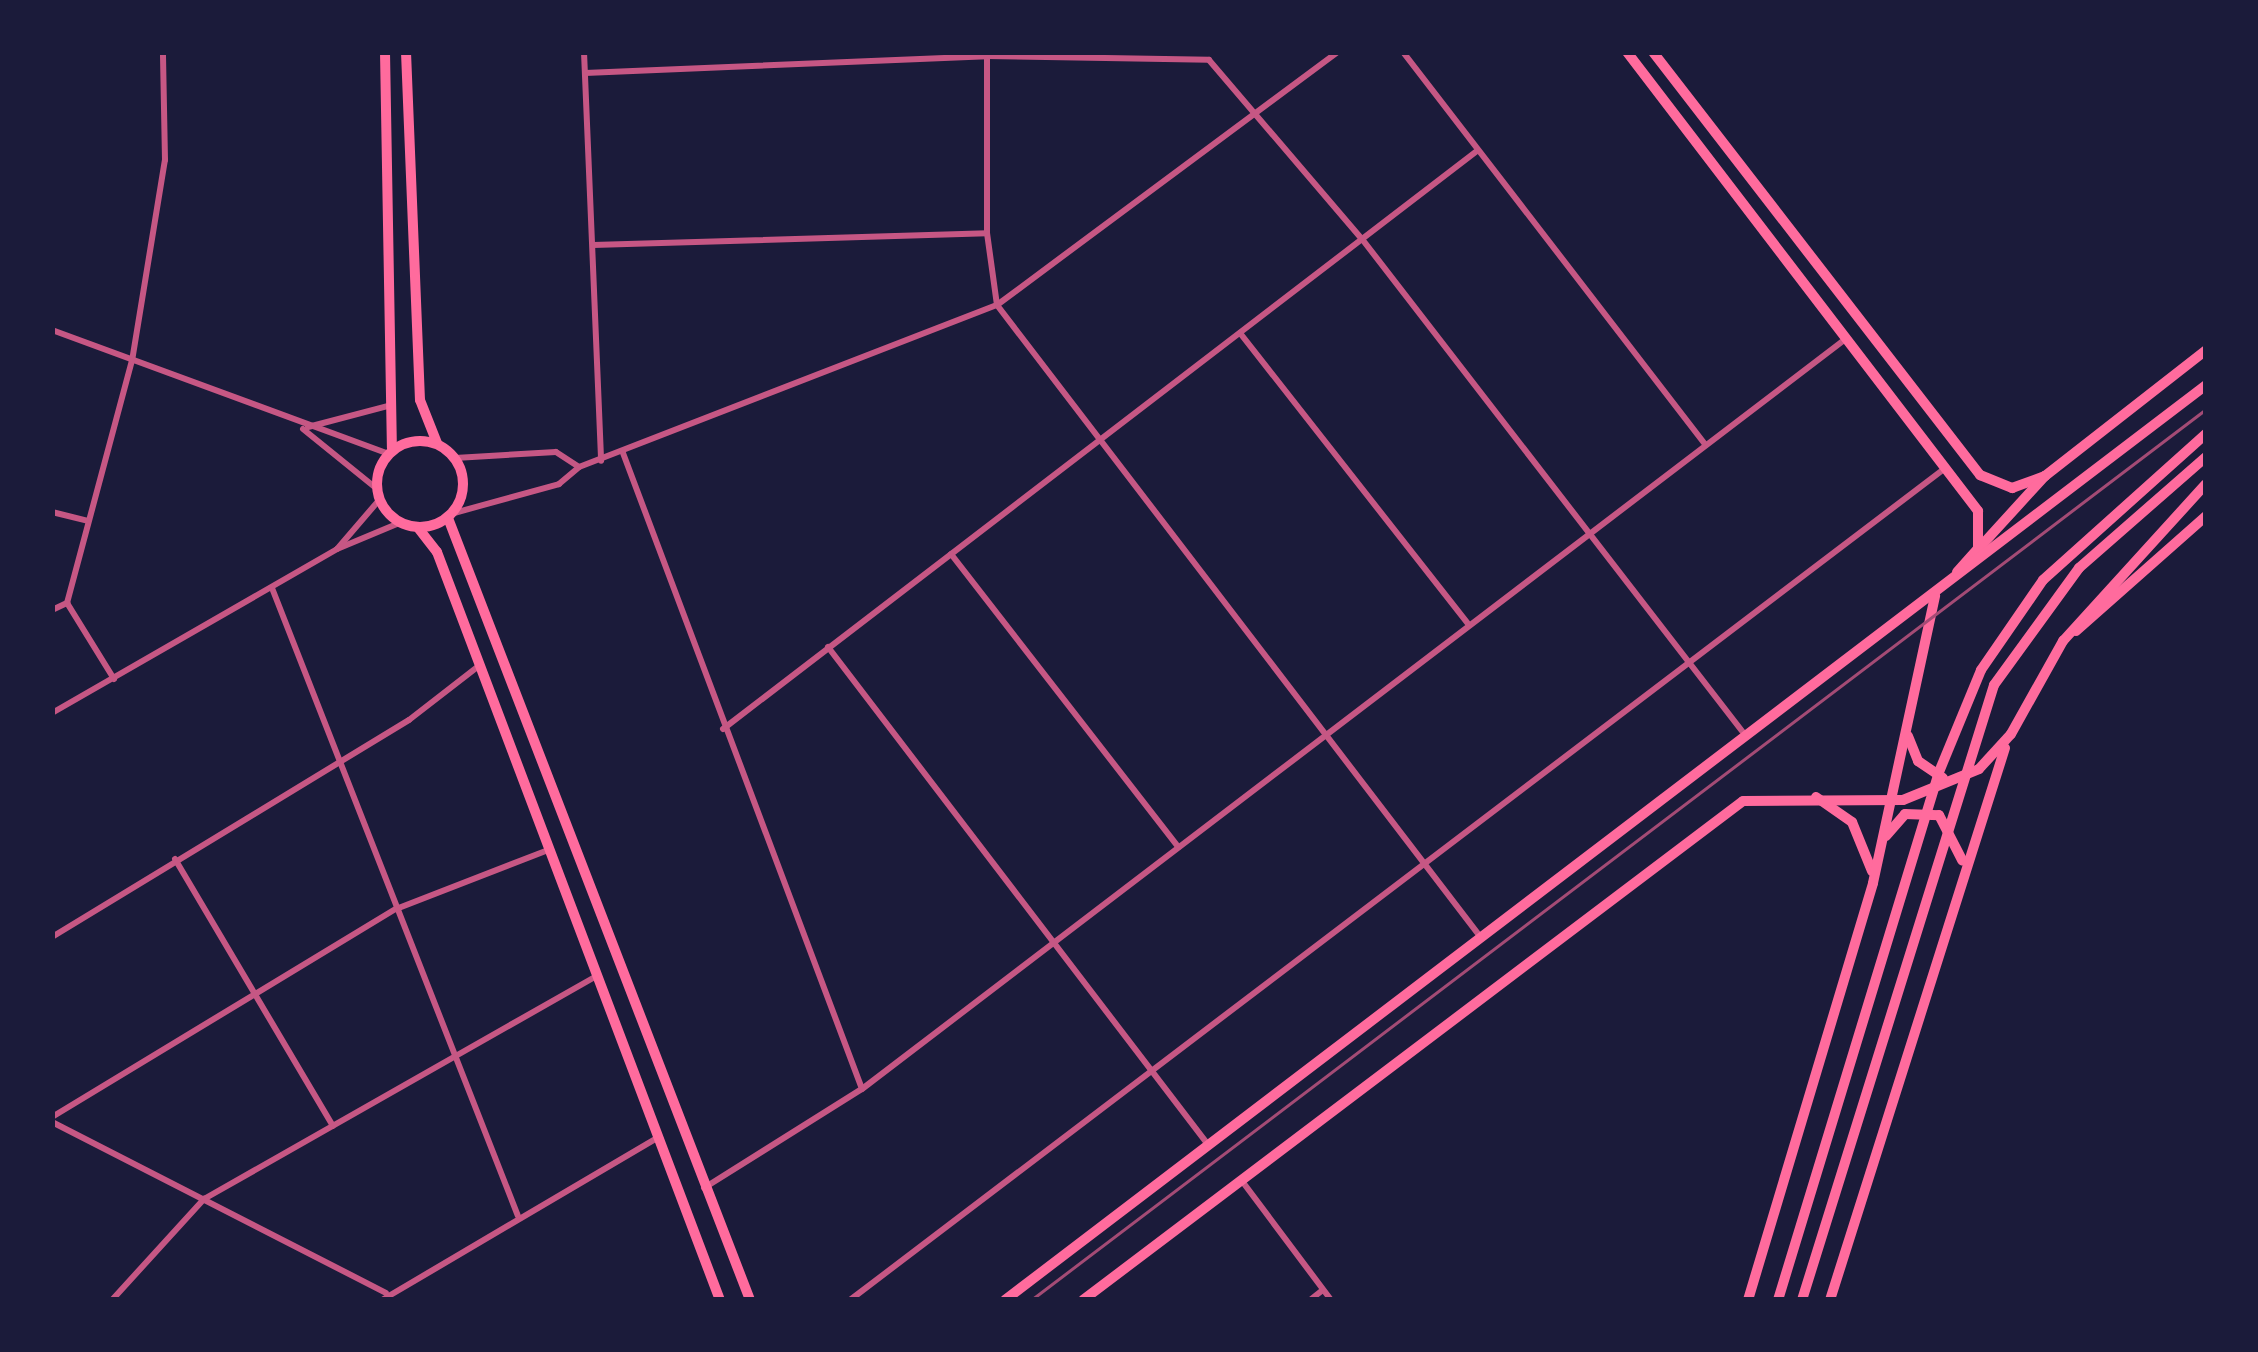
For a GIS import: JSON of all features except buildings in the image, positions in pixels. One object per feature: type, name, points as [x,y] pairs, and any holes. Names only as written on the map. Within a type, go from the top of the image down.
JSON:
[{"type":"main road","points":[[385,52],[391,406],[390,450],[378,494],[402,522],[419,528],[438,552],[720,1300]]},
{"type":"main road","points":[[406,52],[420,400],[436,443],[455,458],[464,486],[451,515],[419,528]]},
{"type":"main road","points":[[1627,52],[1978,511],[1978,549]]},
{"type":"main road","points":[[1653,52],[1980,475],[2012,488],[2044,476]]},
{"type":"main road","points":[[1748,1300],[1873,883],[1936,596],[2044,476],[2206,350]]},
{"type":"main road","points":[[1005,1300],[1742,731],[1936,596],[2206,385]]},
{"type":"main road","points":[[1778,1300],[1939,772],[1982,670],[2043,580],[2206,434]]},
{"type":"main road","points":[[390,450],[436,443]]},
{"type":"main road","points":[[1802,1300],[1998,676],[2080,568],[2206,457]]},
{"type":"main road","points":[[1830,1300],[1962,866],[2011,734],[2064,642],[2206,484]]},
{"type":"main road","points":[[451,515],[703,1188],[750,1300]]},
{"type":"main road","points":[[2064,642],[2206,516]]},
{"type":"main road","points":[[1908,722],[1924,768],[1964,779]]},
{"type":"main road","points":[[1083,1300],[1743,801],[1811,794],[1890,801],[1964,779],[2011,734]]},
{"type":"main road","points":[[1811,794],[1859,832],[1873,883]]},
{"type":"main road","points":[[1881,843],[1904,814],[1939,815],[1961,844],[1962,866]]},
{"type":"street","points":[[114,679],[67,603],[132,361],[165,160],[163,52]]},
{"type":"street","points":[[584,52],[601,460]]},
{"type":"street","points":[[451,515],[559,484],[580,467],[997,304],[1338,52]]},
{"type":"street","points":[[1403,52],[1706,445]]},
{"type":"street","points":[[586,73],[987,54],[1210,60],[1258,111],[1362,240],[1742,731]]},
{"type":"street","points":[[987,54],[987,233],[997,304],[1098,441],[1480,935]]},
{"type":"street","points":[[722,728],[1478,150]]},
{"type":"street","points":[[592,245],[987,233]]},
{"type":"street","points":[[52,330],[302,428],[390,450]]},
{"type":"street","points":[[1240,333],[1470,625]]},
{"type":"street","points":[[703,1188],[862,1089],[1844,340]]},
{"type":"street","points":[[302,428],[391,406]]},
{"type":"street","points":[[302,428],[378,494],[337,549]]},
{"type":"street","points":[[455,458],[556,452],[580,467]]},
{"type":"street","points":[[623,453],[722,728],[862,1089]]},
{"type":"street","points":[[850,1300],[1944,469]]},
{"type":"street","points":[[52,512],[88,521]]},
{"type":"street","points":[[52,713],[337,549],[402,522]]},
{"type":"street","points":[[951,554],[1178,847]]},
{"type":"street","points":[[272,588],[336,764],[518,1216]]},
{"type":"street","points":[[52,610],[67,603]]},
{"type":"street","points":[[828,647],[1057,940],[1206,1142]]},
{"type":"street","points":[[52,937],[336,764],[481,664]]},
{"type":"street","points":[[552,849],[396,909],[255,990],[52,1120],[384,1296],[657,1138]]},
{"type":"street","points":[[175,860],[333,1126]]},
{"type":"street","points":[[112,1300],[204,1199],[598,976]]},
{"type":"street","points":[[1241,1180],[1330,1300]]},
{"type":"street","points":[[1310,1300],[1323,1290]]},
{"type":"tram line","points":[[1031,1300],[2206,409]]}]
